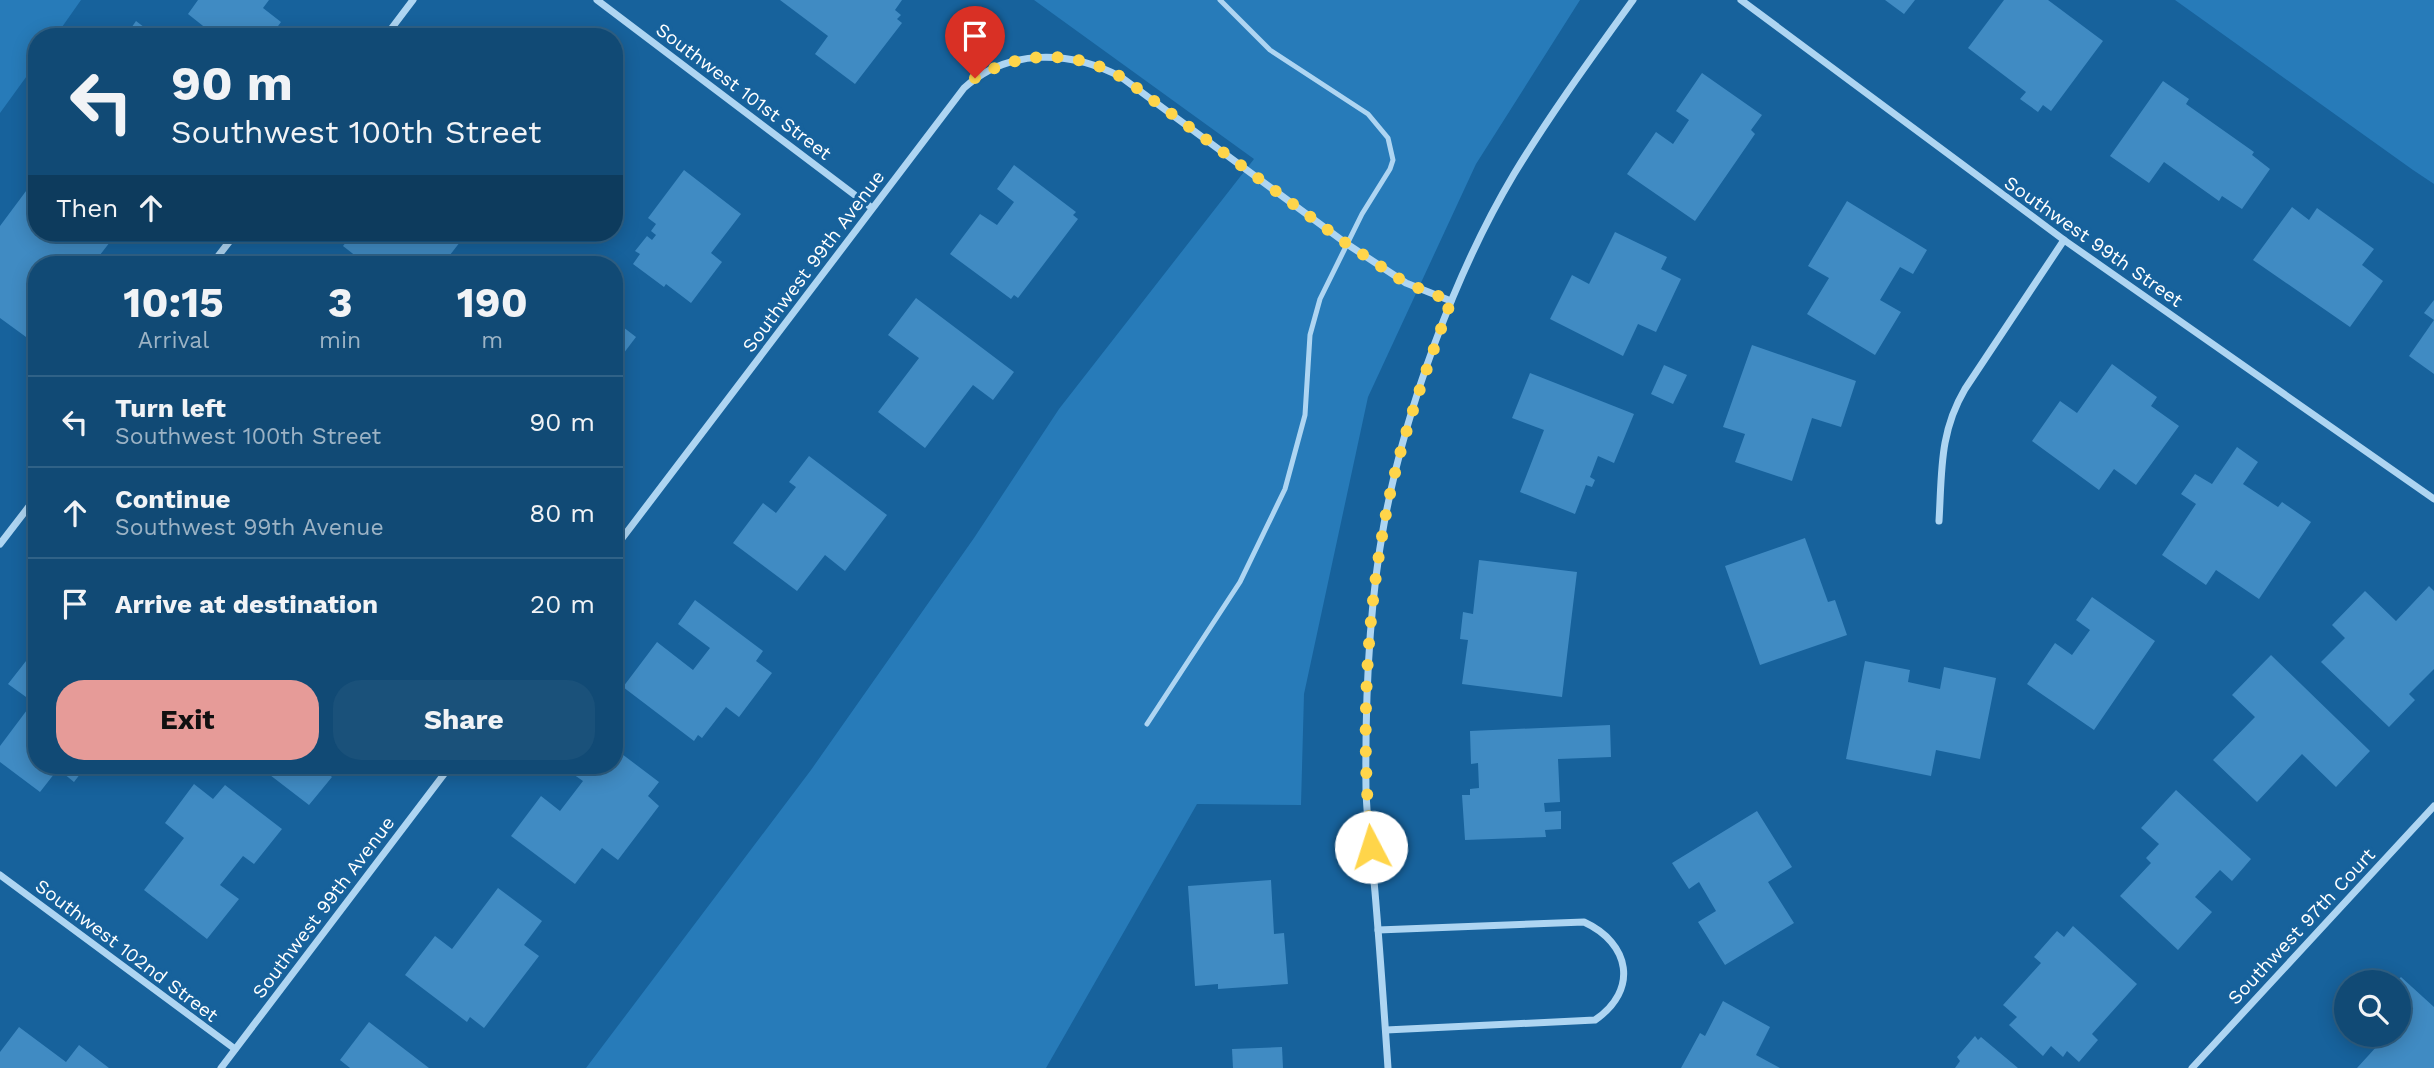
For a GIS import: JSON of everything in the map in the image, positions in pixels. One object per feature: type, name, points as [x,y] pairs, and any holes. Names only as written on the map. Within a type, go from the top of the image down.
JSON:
[{"type":"street","points":[[392,28],[413,0]]},
{"type":"street","name":"Southwest 101st Street","points":[[597,0],[872,208]]},
{"type":"street","points":[[1388,1068],[1366,792],[1368,663],[1384,523],[1411,413],[1451,301],[1513,175],[1576,79],[1633,0]]},
{"type":"street","name":"Southwest 99th Street","points":[[1741,0],[2064,240],[2434,499]]},
{"type":"street","name":"Southwest 99th Avenue","points":[[623,537],[964,88],[990,69],[1024,58],[1049,57],[1076,61],[1109,71],[1126,80],[1347,244],[1406,283],[1451,301]]},
{"type":"street","points":[[1939,521],[1943,443],[1952,413],[1965,389],[2064,240]]},
{"type":"street","points":[[218,256],[229,242]]},
{"type":"street","points":[[0,544],[28,508]]},
{"type":"street","name":"Southwest 99th Avenue","points":[[221,1068],[444,774]]},
{"type":"street","name":"Southwest 97th Court","points":[[2192,1068],[2434,806]]},
{"type":"street","name":"Southwest 102nd Street","points":[[0,875],[235,1049]]},
{"type":"street","points":[[1378,930],[1584,922],[1596,927],[1611,940],[1623,960],[1624,971],[1622,988],[1616,1001],[1595,1020],[1385,1030]]},
{"type":"lane","points":[[1147,724],[1240,582],[1285,489],[1306,415],[1310,335],[1320,299],[1364,209],[1390,169],[1392,149],[1388,138],[1368,114],[1270,50],[1220,0]]},
{"type":"shaded area","points":[[0,0],[81,0],[61,28],[28,28],[28,74],[0,113]]},
{"type":"shaded area","points":[[1034,0],[1580,0],[1476,164],[1368,397],[1304,694],[1301,805],[1197,804],[1046,1068],[586,1068],[811,770],[974,538],[1059,409],[1254,159]]},
{"type":"shaded area","points":[[2175,0],[2434,0],[2434,184],[2413,170]]},
{"type":"building","points":[[198,0],[269,0],[263,8],[281,22],[277,28],[206,28],[188,14]]},
{"type":"building","points":[[780,0],[902,0],[895,10],[901,15],[897,19],[902,23],[855,84],[815,54],[828,36]]},
{"type":"building","points":[[1885,0],[1915,0],[1904,14]]},
{"type":"building","points":[[2004,0],[2048,0],[2103,41],[2051,111],[2043,105],[2038,112],[2020,99],[2026,92],[1968,48]]},
{"type":"building","points":[[136,21],[145,28],[131,28]]},
{"type":"building","points":[[1702,73],[1762,115],[1751,130],[1755,134],[1695,221],[1627,174],[1656,132],[1673,144],[1689,120],[1676,111]]},
{"type":"building","points":[[2163,81],[2189,99],[2186,104],[2254,152],[2252,155],[2270,169],[2242,209],[2222,196],[2219,201],[2164,162],[2149,183],[2110,156]]},
{"type":"building","points":[[1014,165],[1076,212],[1073,215],[1078,219],[1018,298],[1014,295],[1011,299],[950,254],[980,214],[997,225],[1014,202],[997,189]]},
{"type":"building","points":[[684,170],[741,214],[711,253],[722,262],[691,303],[633,264],[640,254],[635,251],[647,236],[652,240],[656,235],[651,231],[656,224],[648,218]]},
{"type":"building","points":[[28,188],[28,242],[110,242],[99,256],[28,256],[28,338],[0,318],[0,226]]},
{"type":"building","points":[[1847,201],[1927,250],[1913,274],[1900,267],[1880,300],[1901,312],[1875,355],[1807,314],[1829,278],[1808,266]]},
{"type":"building","points":[[2292,207],[2309,220],[2317,208],[2374,249],[2362,265],[2383,281],[2350,327],[2253,260]]},
{"type":"building","points":[[1615,232],[1667,257],[1661,269],[1681,279],[1656,332],[1638,324],[1623,356],[1550,319],[1572,275],[1589,284]]},
{"type":"building","points":[[346,242],[460,242],[449,256],[356,256],[343,246]]},
{"type":"building","points":[[916,298],[1014,372],[993,400],[973,385],[925,448],[878,412],[919,358],[888,335]]},
{"type":"building","points":[[2434,300],[2434,320],[2424,313]]},
{"type":"building","points":[[2434,320],[2434,374],[2409,356]]},
{"type":"building","points":[[623,327],[636,337],[623,354]]},
{"type":"building","points":[[1752,345],[1856,381],[1841,427],[1812,418],[1792,481],[1735,462],[1745,434],[1723,427]]},
{"type":"building","points":[[2112,364],[2157,397],[2151,406],[2179,426],[2136,485],[2114,469],[2099,490],[2032,441],[2060,401],[2077,413]]},
{"type":"building","points":[[1664,365],[1687,375],[1673,404],[1651,394]]},
{"type":"building","points":[[1530,373],[1634,414],[1614,463],[1598,456],[1590,477],[1595,480],[1592,487],[1586,485],[1575,514],[1520,492],[1544,430],[1512,418]]},
{"type":"building","points":[[2237,447],[2258,462],[2243,484],[2278,507],[2282,502],[2311,522],[2259,599],[2216,570],[2206,585],[2162,555],[2196,504],[2181,494],[2195,474],[2212,484]]},
{"type":"building","points":[[809,456],[887,515],[845,571],[825,555],[797,591],[733,543],[763,503],[776,513],[796,487],[789,482]]},
{"type":"building","points":[[1805,538],[1828,602],[1835,600],[1847,635],[1760,665],[1725,566]]},
{"type":"building","points":[[1479,560],[1577,572],[1562,697],[1462,684],[1468,640],[1460,639],[1463,612],[1473,614]]},
{"type":"building","points":[[2429,586],[2434,591],[2434,669],[2409,694],[2415,700],[2389,727],[2321,662],[2345,638],[2332,625],[2365,591],[2396,621]]},
{"type":"building","points":[[2092,597],[2155,641],[2094,730],[2027,684],[2055,643],[2072,655],[2090,630],[2076,620]]},
{"type":"building","points":[[695,600],[763,651],[756,661],[772,673],[739,717],[726,707],[702,738],[698,735],[694,741],[623,687],[657,642],[693,670],[710,648],[678,624]]},
{"type":"building","points":[[2271,655],[2370,751],[2336,787],[2302,754],[2257,802],[2213,760],[2255,717],[2232,695]]},
{"type":"building","points":[[28,658],[28,698],[8,684]]},
{"type":"building","points":[[1865,661],[1910,670],[1908,682],[1940,689],[1944,667],[1996,678],[1980,759],[1936,750],[1931,776],[1846,759]]},
{"type":"building","points":[[28,709],[28,774],[54,774],[40,792],[0,762],[0,746]]},
{"type":"building","points":[[1610,725],[1611,757],[1558,759],[1560,802],[1544,803],[1545,812],[1561,811],[1561,829],[1545,830],[1546,837],[1465,840],[1462,795],[1470,795],[1470,789],[1479,788],[1478,763],[1471,764],[1470,731]]},
{"type":"building","points":[[623,755],[659,782],[648,796],[659,806],[618,860],[602,848],[575,884],[511,836],[541,796],[560,811],[583,781],[573,774],[623,774]]},
{"type":"building","points":[[64,774],[80,774],[74,782]]},
{"type":"building","points":[[269,774],[328,774],[332,777],[309,805]]},
{"type":"building","points":[[194,784],[213,799],[225,785],[282,829],[254,864],[243,856],[220,885],[239,899],[207,939],[144,890],[184,838],[165,823]]},
{"type":"building","points":[[2176,790],[2251,859],[2232,881],[2220,870],[2195,897],[2212,912],[2178,950],[2120,896],[2151,863],[2146,858],[2159,844],[2141,828]]},
{"type":"building","points":[[1757,811],[1792,867],[1768,882],[1794,923],[1725,965],[1698,922],[1716,911],[1699,882],[1689,889],[1672,863]]},
{"type":"building","points":[[1271,880],[1274,934],[1284,933],[1288,984],[1218,989],[1218,984],[1195,986],[1188,886]]},
{"type":"building","points":[[498,888],[542,921],[524,945],[539,956],[484,1028],[470,1017],[467,1022],[405,975],[435,936],[452,949]]},
{"type":"building","points":[[2073,926],[2137,984],[2092,1034],[2098,1040],[2079,1062],[2067,1051],[2063,1057],[2051,1046],[2043,1056],[2009,1025],[2017,1017],[2003,1005],[2041,963],[2034,957],[2057,931],[2064,937]]},
{"type":"building","points":[[2411,986],[2434,1007],[2434,1068],[2357,1068],[2376,1047],[2411,1047]]},
{"type":"building","points":[[1723,1001],[1770,1027],[1756,1055],[1780,1068],[1681,1068],[1700,1033],[1705,1036]]},
{"type":"building","points":[[369,1022],[429,1068],[350,1068],[340,1060]]},
{"type":"building","points":[[19,1027],[66,1062],[79,1045],[109,1068],[0,1068],[0,1052]]},
{"type":"building","points":[[1975,1036],[1978,1040],[1981,1037],[2018,1068],[1955,1068],[1960,1061],[1957,1057]]},
{"type":"building","points":[[1282,1047],[1283,1068],[1233,1068],[1232,1049]]},
{"type":"route","points":[[975,78],[1005,63],[1037,57],[1062,58],[1109,71],[1126,80],[1347,244],[1406,283],[1451,301],[1411,413],[1384,523],[1368,663],[1366,792],[1371,847]]}]
